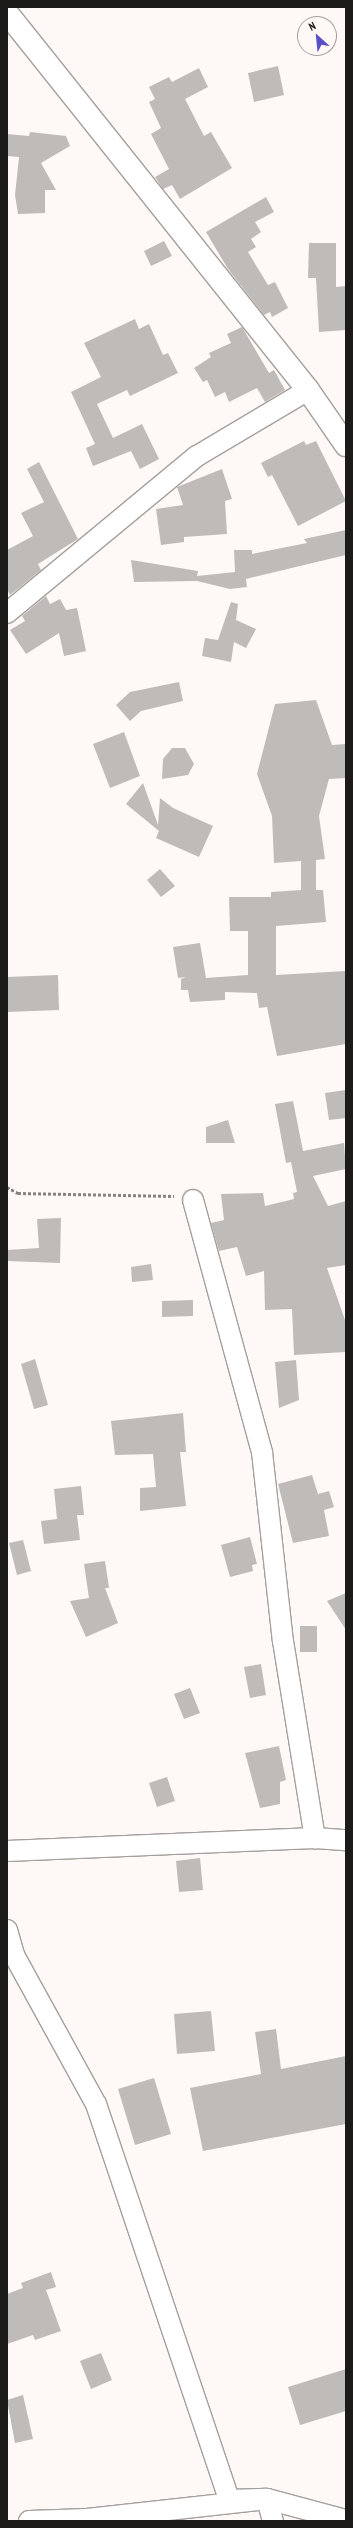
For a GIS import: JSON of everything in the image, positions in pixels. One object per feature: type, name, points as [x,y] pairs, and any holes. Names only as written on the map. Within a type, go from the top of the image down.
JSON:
[{"type":"street","points":[[7,13],[308,390],[346,445]]},
{"type":"street","points":[[7,613],[197,456],[308,390]]},
{"type":"street","points":[[193,1200],[262,1452],[283,1641],[315,1838]]},
{"type":"street","points":[[7,1850],[315,1838],[346,1840]]},
{"type":"street","points":[[7,1930],[14,1955],[96,2104],[229,2500],[267,2499],[346,2520]]},
{"type":"street","points":[[29,2521],[86,2519],[267,2499]]},
{"type":"street","points":[[267,2499],[273,2521]]},
{"type":"path","points":[[7,1187],[18,1193],[158,1193],[193,1200]]},
{"type":"building","points":[[278,66],[284,95],[254,102],[248,73]]},
{"type":"building","points":[[199,68],[208,87],[185,99],[204,136],[211,132],[232,168],[180,199],[172,185],[163,189],[155,177],[169,169],[151,134],[161,128],[149,102],[155,99],[149,87],[169,77],[172,82]]},
{"type":"building","points":[[30,132],[66,136],[70,146],[41,163],[56,190],[45,190],[45,213],[18,214],[15,195],[19,157],[7,156],[7,134],[29,136]]},
{"type":"building","points":[[266,197],[274,212],[255,222],[261,232],[251,239],[256,247],[248,252],[268,285],[275,282],[288,308],[272,317],[270,312],[264,315],[228,269],[206,232]]},
{"type":"building","points":[[164,241],[172,256],[151,266],[144,251]]},
{"type":"building","points":[[309,243],[336,243],[336,287],[346,286],[346,330],[319,332],[316,278],[308,278]]},
{"type":"building","points":[[135,319],[139,329],[149,324],[163,355],[168,353],[178,373],[130,396],[127,390],[97,404],[113,438],[142,424],[159,459],[140,469],[131,451],[93,466],[86,448],[95,444],[71,392],[101,377],[84,343]]},
{"type":"building","points":[[242,327],[269,373],[274,370],[285,390],[265,402],[257,388],[229,402],[225,392],[215,397],[207,380],[203,382],[194,368],[211,357],[209,353],[231,343],[227,334]]},
{"type":"building","points":[[304,441],[306,445],[316,441],[346,501],[298,526],[272,475],[268,477],[261,463]]},
{"type":"building","points":[[39,462],[78,539],[38,564],[41,570],[10,595],[7,589],[7,550],[33,536],[21,513],[44,502],[27,469]]},
{"type":"building","points":[[222,469],[232,499],[225,501],[227,534],[184,537],[184,542],[161,545],[156,509],[183,505],[177,487]]},
{"type":"building","points":[[346,530],[346,555],[246,579],[247,587],[230,589],[197,581],[134,582],[131,560],[198,571],[197,576],[235,572],[234,550],[252,550],[252,554],[307,543],[304,539]]},
{"type":"building","points":[[46,596],[50,604],[60,599],[66,610],[77,608],[86,651],[64,656],[59,633],[26,654],[10,630],[25,621],[22,616]]},
{"type":"building","points":[[231,602],[238,604],[236,620],[256,629],[246,648],[234,642],[231,662],[202,656],[205,638],[218,640]]},
{"type":"building","points":[[179,682],[183,701],[141,711],[130,721],[116,705],[130,692]]},
{"type":"building","points":[[316,700],[332,745],[346,744],[346,778],[329,779],[319,816],[325,859],[316,860],[316,890],[323,890],[326,922],[276,926],[276,975],[346,971],[346,1044],[277,1056],[267,1007],[259,1008],[257,993],[225,992],[225,1000],[190,1002],[188,990],[181,990],[181,979],[186,977],[178,978],[173,947],[200,943],[206,978],[248,975],[248,931],[230,931],[229,897],[271,897],[271,892],[301,890],[301,861],[274,863],[272,816],[257,774],[275,704]]},
{"type":"building","points":[[124,732],[140,776],[110,788],[93,744]]},
{"type":"building","points":[[172,748],[185,748],[194,764],[188,775],[162,779],[163,759]]},
{"type":"building","points":[[143,783],[158,825],[160,798],[173,808],[213,826],[199,857],[156,838],[159,831],[126,804]]},
{"type":"building","points":[[160,869],[175,886],[161,897],[147,880]]},
{"type":"building","points":[[58,975],[59,1010],[7,1012],[7,977]]},
{"type":"building","points":[[346,1090],[346,1118],[329,1120],[325,1093]]},
{"type":"building","points":[[293,1101],[303,1151],[344,1143],[346,1169],[313,1176],[328,1206],[346,1201],[346,1265],[327,1268],[346,1323],[346,1352],[294,1355],[292,1309],[265,1310],[264,1271],[246,1276],[237,1247],[219,1251],[211,1223],[224,1220],[221,1194],[263,1193],[265,1206],[294,1199],[293,1193],[297,1192],[291,1162],[286,1163],[275,1104]]},
{"type":"building","points":[[228,1120],[235,1143],[206,1143],[206,1127]]},
{"type":"building","points":[[61,1218],[60,1263],[7,1261],[7,1250],[39,1248],[37,1219]]},
{"type":"building","points":[[151,1264],[153,1280],[132,1282],[131,1267]]},
{"type":"building","points":[[193,1300],[193,1316],[162,1317],[162,1301]]},
{"type":"building","points":[[35,1359],[48,1405],[34,1409],[21,1364]]},
{"type":"building","points":[[296,1360],[299,1400],[279,1408],[275,1362]]},
{"type":"building","points":[[183,1413],[186,1452],[180,1452],[186,1506],[140,1511],[140,1488],[156,1487],[153,1454],[115,1455],[111,1421]]},
{"type":"building","points":[[312,1475],[318,1494],[329,1491],[334,1507],[324,1510],[329,1536],[293,1543],[278,1484]]},
{"type":"building","points":[[81,1486],[84,1515],[77,1515],[80,1540],[44,1544],[41,1521],[57,1519],[54,1489]]},
{"type":"building","points":[[250,1537],[257,1564],[252,1565],[253,1571],[230,1577],[221,1545]]},
{"type":"building","points":[[23,1540],[31,1571],[17,1575],[9,1543]]},
{"type":"building","points":[[105,1561],[109,1588],[105,1588],[118,1623],[86,1637],[70,1601],[89,1598],[84,1564]]},
{"type":"building","points":[[346,1593],[346,1630],[327,1601]]},
{"type":"building","points":[[300,1626],[317,1626],[317,1652],[300,1652]]},
{"type":"building","points":[[261,1664],[266,1695],[250,1698],[244,1667]]},
{"type":"building","points":[[190,1688],[200,1713],[184,1719],[174,1694]]},
{"type":"building","points":[[279,1746],[286,1780],[280,1782],[280,1804],[260,1808],[245,1753]]},
{"type":"building","points":[[167,1777],[175,1801],[157,1807],[149,1783]]},
{"type":"building","points":[[200,1858],[203,1890],[179,1892],[176,1861]]},
{"type":"building","points":[[211,2011],[215,2051],[177,2054],[174,2014]]},
{"type":"building","points":[[276,2029],[281,2069],[346,2056],[346,2124],[203,2151],[190,2088],[261,2074],[255,2032]]},
{"type":"building","points":[[154,2078],[171,2134],[135,2145],[118,2089]]},
{"type":"building","points":[[51,2272],[56,2287],[46,2290],[61,2331],[35,2340],[33,2335],[7,2344],[7,2294],[23,2288],[21,2283]]},
{"type":"building","points":[[101,2353],[112,2380],[91,2389],[80,2361]]},
{"type":"building","points":[[346,2369],[346,2411],[300,2425],[288,2387]]},
{"type":"building","points":[[23,2395],[33,2439],[15,2443],[7,2400]]}]
